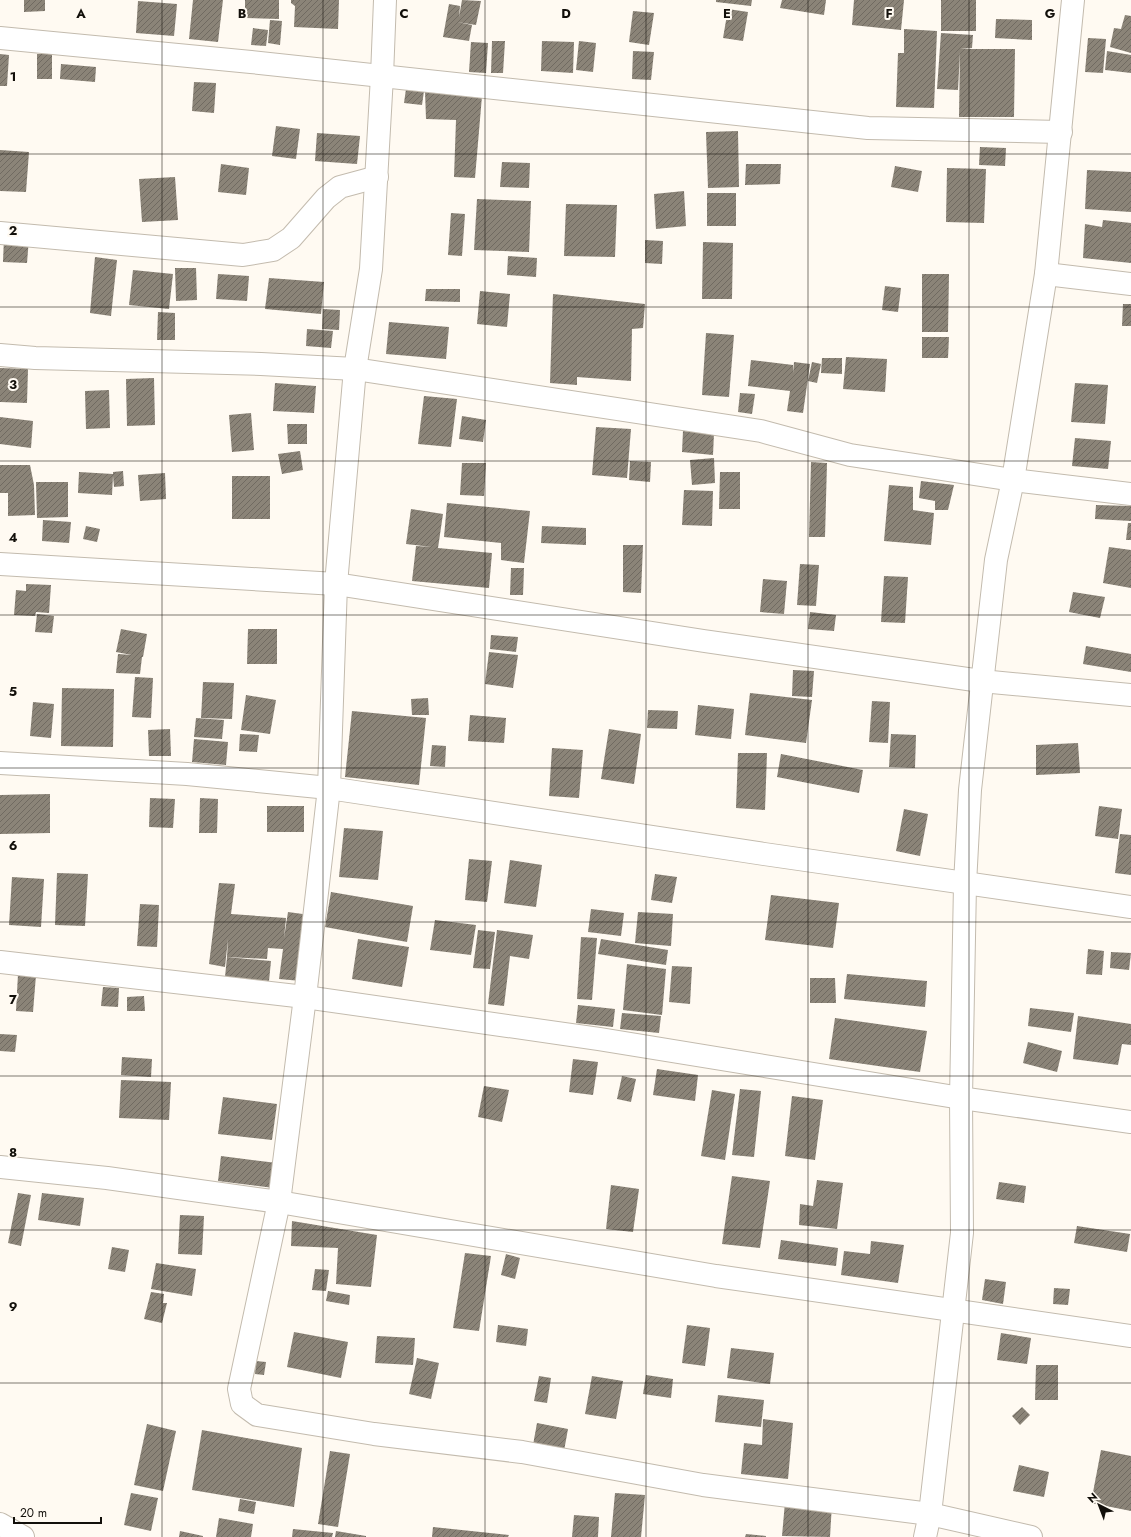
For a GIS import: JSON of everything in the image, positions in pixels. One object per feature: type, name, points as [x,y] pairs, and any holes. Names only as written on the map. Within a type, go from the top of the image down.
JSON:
[{"type":"street","points":[[385,0],[377,177],[371,269],[355,369],[336,584],[329,788],[306,997],[279,1202],[239,1389],[242,1404],[257,1415],[374,1434],[522,1452],[703,1485],[930,1514],[1031,1537]]},
{"type":"street","points":[[925,1537],[930,1514],[962,1233],[961,1098],[965,884],[970,790],[981,681],[996,560],[1013,480],[1046,274],[1073,0]]},
{"type":"street","points":[[0,38],[382,76],[868,128],[1061,132]]},
{"type":"street","points":[[0,233],[243,255],[273,250],[291,238],[326,198],[340,187],[377,177]]},
{"type":"street","points":[[1046,274],[1131,284]]},
{"type":"street","points":[[0,355],[35,358],[261,364],[355,369],[761,431],[850,455],[1013,480],[1131,494]]},
{"type":"street","points":[[0,564],[336,584],[704,641],[981,681],[1131,695]]},
{"type":"street","points":[[0,763],[187,774],[329,788],[965,884],[1131,907]]},
{"type":"street","points":[[0,962],[306,997],[599,1039],[961,1098],[1131,1122]]},
{"type":"street","points":[[0,1166],[107,1178],[279,1202],[716,1276],[1131,1336]]},
{"type":"street","points":[[0,1524],[23,1537]]},
{"type":"building","points":[[24,0],[45,0],[45,11],[24,12]]},
{"type":"building","points":[[193,0],[223,0],[218,42],[189,39]]},
{"type":"building","points":[[245,0],[279,0],[279,19],[245,18]]},
{"type":"building","points":[[291,0],[339,0],[338,29],[294,27],[295,6],[291,3]]},
{"type":"building","points":[[462,0],[481,1],[476,25],[457,22],[472,25],[469,41],[443,37],[449,4],[460,6],[459,17]]},
{"type":"building","points":[[716,0],[752,0],[751,6],[716,2]]},
{"type":"building","points":[[782,0],[826,0],[824,15],[780,8]]},
{"type":"building","points":[[854,0],[904,0],[901,30],[852,25]]},
{"type":"building","points":[[941,0],[976,0],[976,31],[941,31]]},
{"type":"building","points":[[138,1],[177,4],[174,36],[136,33]]},
{"type":"building","points":[[728,9],[748,12],[743,41],[723,38]]},
{"type":"building","points":[[633,11],[654,13],[649,45],[629,42]]},
{"type":"building","points":[[1125,15],[1131,16],[1131,53],[1110,47],[1114,28],[1121,29]]},
{"type":"building","points":[[996,19],[1032,20],[1032,40],[995,38]]},
{"type":"building","points":[[270,20],[282,21],[280,45],[268,43]]},
{"type":"building","points":[[253,28],[268,30],[266,46],[251,45]]},
{"type":"building","points":[[904,29],[937,31],[934,108],[896,107],[898,53],[904,53]]},
{"type":"building","points":[[941,33],[973,35],[972,48],[960,49],[1015,49],[1014,117],[959,117],[960,52],[958,90],[937,89]]},
{"type":"building","points":[[1088,38],[1106,39],[1103,73],[1085,72]]},
{"type":"building","points":[[492,41],[505,41],[503,73],[491,73]]},
{"type":"building","points":[[542,41],[574,42],[573,73],[541,71]]},
{"type":"building","points":[[579,41],[596,43],[593,72],[576,70]]},
{"type":"building","points":[[471,42],[488,43],[486,73],[469,72]]},
{"type":"building","points":[[633,51],[654,52],[651,80],[632,79]]},
{"type":"building","points":[[1107,51],[1131,55],[1131,73],[1105,70]]},
{"type":"building","points":[[0,54],[9,55],[7,86],[0,86]]},
{"type":"building","points":[[37,54],[52,54],[52,79],[37,79]]},
{"type":"building","points":[[61,64],[96,67],[95,82],[60,79]]},
{"type":"building","points":[[194,82],[216,83],[214,113],[192,111]]},
{"type":"building","points":[[406,89],[424,91],[422,105],[404,103]]},
{"type":"building","points":[[425,91],[482,96],[475,178],[454,177],[456,120],[426,119]]},
{"type":"building","points":[[276,126],[300,129],[296,159],[272,156]]},
{"type":"building","points":[[738,131],[739,187],[708,188],[706,132]]},
{"type":"building","points":[[317,133],[360,136],[357,164],[315,161]]},
{"type":"building","points":[[980,147],[1006,148],[1005,166],[979,165]]},
{"type":"building","points":[[0,150],[29,152],[26,192],[0,191]]},
{"type":"building","points":[[502,162],[530,163],[529,188],[500,187]]},
{"type":"building","points":[[221,164],[249,168],[246,195],[218,192]]},
{"type":"building","points":[[746,164],[781,164],[780,184],[745,185]]},
{"type":"building","points":[[895,166],[922,171],[918,192],[891,187]]},
{"type":"building","points":[[947,168],[986,169],[984,223],[946,222]]},
{"type":"building","points":[[1087,170],[1131,172],[1131,212],[1085,209]]},
{"type":"building","points":[[175,177],[178,220],[142,222],[139,179]]},
{"type":"building","points":[[684,191],[686,226],[656,229],[654,194]]},
{"type":"building","points":[[707,193],[736,193],[736,226],[707,226]]},
{"type":"building","points":[[477,199],[531,201],[529,252],[474,250]]},
{"type":"building","points":[[566,204],[617,205],[615,257],[564,256]]},
{"type":"building","points":[[451,213],[465,214],[462,256],[448,255]]},
{"type":"building","points":[[1103,220],[1131,223],[1131,263],[1083,258],[1085,224],[1102,227]]},
{"type":"building","points":[[4,237],[29,238],[27,263],[3,262]]},
{"type":"building","points":[[645,240],[663,241],[662,264],[645,263]]},
{"type":"building","points":[[703,242],[733,243],[732,299],[702,299]]},
{"type":"building","points":[[508,256],[537,258],[536,277],[507,275]]},
{"type":"building","points":[[95,257],[117,260],[111,316],[90,313]]},
{"type":"building","points":[[175,268],[196,268],[197,300],[176,301]]},
{"type":"building","points":[[133,270],[173,274],[169,309],[129,305]]},
{"type":"building","points":[[218,274],[249,276],[247,301],[216,299]]},
{"type":"building","points":[[922,274],[949,274],[948,332],[922,332]]},
{"type":"building","points":[[269,278],[324,282],[321,314],[265,309]]},
{"type":"building","points":[[885,286],[901,288],[898,312],[882,310]]},
{"type":"building","points":[[426,289],[460,289],[460,302],[425,301]]},
{"type":"building","points":[[480,291],[510,294],[507,327],[477,324]]},
{"type":"building","points":[[553,294],[645,304],[643,328],[632,329],[631,381],[577,377],[577,385],[550,383]]},
{"type":"building","points":[[1123,304],[1131,304],[1131,326],[1122,326]]},
{"type":"building","points":[[323,309],[340,310],[339,330],[322,329]]},
{"type":"building","points":[[158,312],[175,313],[175,340],[157,340]]},
{"type":"building","points":[[389,322],[449,327],[446,359],[386,354]]},
{"type":"building","points":[[307,329],[333,331],[331,348],[306,346]]},
{"type":"building","points":[[706,333],[734,335],[729,397],[702,395]]},
{"type":"building","points":[[922,337],[949,337],[948,358],[922,358]]},
{"type":"building","points":[[846,357],[887,359],[885,392],[843,389]]},
{"type":"building","points":[[822,358],[842,358],[842,374],[821,373]]},
{"type":"building","points":[[751,360],[793,365],[793,373],[794,362],[810,364],[803,413],[787,411],[790,391],[748,386]]},
{"type":"building","points":[[812,362],[821,364],[817,383],[808,381]]},
{"type":"building","points":[[0,368],[28,369],[27,403],[0,402]]},
{"type":"building","points":[[154,378],[155,425],[127,426],[126,379]]},
{"type":"building","points":[[275,383],[316,386],[314,413],[273,411]]},
{"type":"building","points":[[1075,383],[1108,385],[1105,424],[1071,422]]},
{"type":"building","points":[[109,390],[110,428],[86,429],[85,391]]},
{"type":"building","points":[[740,393],[755,394],[752,414],[738,412]]},
{"type":"building","points":[[424,396],[457,399],[451,447],[418,444]]},
{"type":"building","points":[[251,413],[254,450],[232,452],[229,415]]},
{"type":"building","points":[[462,416],[486,420],[483,442],[459,439]]},
{"type":"building","points":[[0,417],[33,421],[31,448],[0,444]]},
{"type":"building","points":[[287,424],[307,424],[307,444],[288,444]]},
{"type":"building","points":[[596,427],[631,429],[627,478],[592,475]]},
{"type":"building","points":[[683,431],[714,433],[713,455],[682,452]]},
{"type":"building","points":[[1075,438],[1111,441],[1108,469],[1072,466]]},
{"type":"building","points":[[300,451],[303,470],[282,474],[278,454]]},
{"type":"building","points":[[714,458],[715,483],[692,485],[690,460]]},
{"type":"building","points":[[630,461],[651,462],[650,482],[629,480]]},
{"type":"building","points":[[811,462],[827,463],[825,537],[809,537]]},
{"type":"building","points":[[462,463],[486,463],[484,496],[460,495]]},
{"type":"building","points":[[0,465],[30,465],[34,485],[35,515],[8,516],[8,493],[0,493]]},
{"type":"building","points":[[123,471],[124,486],[114,487],[113,476],[112,495],[78,493],[79,472],[113,474],[113,472]]},
{"type":"building","points":[[720,472],[740,472],[740,509],[719,509]]},
{"type":"building","points":[[165,473],[166,499],[140,501],[138,475]]},
{"type":"building","points":[[232,476],[270,476],[270,519],[232,519]]},
{"type":"building","points":[[921,481],[954,485],[948,510],[935,510],[935,501],[919,498]]},
{"type":"building","points":[[36,482],[68,482],[68,517],[37,518]]},
{"type":"building","points":[[889,485],[913,487],[913,510],[934,513],[931,545],[884,541]]},
{"type":"building","points":[[684,490],[713,491],[712,526],[682,525]]},
{"type":"building","points":[[447,503],[530,511],[524,563],[501,560],[501,543],[444,537]]},
{"type":"building","points":[[1096,505],[1131,506],[1131,521],[1095,519]]},
{"type":"building","points":[[411,509],[443,514],[438,548],[492,553],[489,588],[412,581],[416,546],[432,547],[406,544]]},
{"type":"building","points":[[43,520],[71,522],[69,543],[42,541]]},
{"type":"building","points":[[1128,523],[1131,523],[1131,540],[1126,540]]},
{"type":"building","points":[[86,526],[100,529],[97,542],[83,539]]},
{"type":"building","points":[[542,526],[586,528],[586,545],[541,543]]},
{"type":"building","points":[[623,545],[643,545],[641,593],[623,592]]},
{"type":"building","points":[[1109,547],[1131,550],[1131,588],[1103,583]]},
{"type":"building","points":[[800,564],[819,565],[816,606],[797,605]]},
{"type":"building","points":[[511,568],[524,568],[523,595],[510,595]]},
{"type":"building","points":[[884,576],[908,577],[905,623],[881,622]]},
{"type":"building","points":[[763,579],[787,581],[784,614],[760,612]]},
{"type":"building","points":[[26,584],[51,585],[49,613],[36,612],[35,616],[14,615],[16,590],[26,591]]},
{"type":"building","points":[[1073,592],[1105,597],[1100,618],[1069,612]]},
{"type":"building","points":[[810,612],[836,615],[834,631],[808,629]]},
{"type":"building","points":[[37,614],[54,616],[52,633],[35,632]]},
{"type":"building","points":[[121,629],[147,634],[140,674],[116,673],[118,654],[132,655],[116,652]]},
{"type":"building","points":[[248,629],[277,629],[277,664],[247,664]]},
{"type":"building","points":[[491,635],[518,637],[516,652],[490,649]]},
{"type":"building","points":[[1086,646],[1131,654],[1131,672],[1083,664]]},
{"type":"building","points":[[489,652],[518,655],[513,688],[485,684]]},
{"type":"building","points":[[793,670],[814,671],[812,697],[792,696]]},
{"type":"building","points":[[135,677],[153,678],[151,718],[132,717]]},
{"type":"building","points":[[203,682],[234,683],[232,719],[201,718]]},
{"type":"building","points":[[62,688],[114,689],[113,747],[61,746]]},
{"type":"building","points":[[750,693],[812,700],[806,743],[745,735]]},
{"type":"building","points":[[246,695],[276,700],[270,734],[241,730]]},
{"type":"building","points":[[428,698],[429,715],[412,715],[411,699]]},
{"type":"building","points":[[872,701],[890,702],[888,743],[869,742]]},
{"type":"building","points":[[33,702],[54,704],[51,738],[30,736]]},
{"type":"building","points":[[698,705],[734,709],[731,739],[695,735]]},
{"type":"building","points":[[648,710],[678,711],[677,729],[647,728]]},
{"type":"building","points":[[352,711],[426,718],[419,785],[345,777]]},
{"type":"building","points":[[470,715],[506,718],[504,743],[468,741]]},
{"type":"building","points":[[196,718],[224,720],[222,739],[194,737]]},
{"type":"building","points":[[170,729],[171,756],[149,756],[148,730]]},
{"type":"building","points":[[609,729],[641,734],[634,784],[601,779]]},
{"type":"building","points":[[240,734],[259,735],[257,752],[239,751]]},
{"type":"building","points":[[891,734],[916,735],[915,768],[889,767]]},
{"type":"building","points":[[194,739],[228,742],[226,765],[192,762]]},
{"type":"building","points":[[1078,743],[1080,773],[1036,775],[1036,745]]},
{"type":"building","points":[[432,745],[446,746],[445,767],[430,766]]},
{"type":"building","points":[[552,748],[583,750],[579,798],[549,796]]},
{"type":"building","points":[[738,753],[767,753],[765,810],[736,808]]},
{"type":"building","points":[[781,754],[863,770],[859,793],[777,777]]},
{"type":"building","points":[[50,794],[50,833],[0,834],[0,795]]},
{"type":"building","points":[[150,798],[175,799],[173,828],[149,827]]},
{"type":"building","points":[[200,798],[218,799],[217,833],[199,833]]},
{"type":"building","points":[[267,806],[304,806],[304,832],[267,832]]},
{"type":"building","points":[[1099,806],[1122,809],[1118,839],[1095,836]]},
{"type":"building","points":[[904,809],[928,814],[920,856],[896,851]]},
{"type":"building","points":[[344,828],[383,831],[378,880],[339,877]]},
{"type":"building","points":[[1120,834],[1131,835],[1131,875],[1115,873]]},
{"type":"building","points":[[469,859],[492,861],[487,902],[465,900]]},
{"type":"building","points":[[510,860],[542,865],[536,907],[504,903]]},
{"type":"building","points":[[57,873],[88,874],[85,926],[55,925]]},
{"type":"building","points":[[655,874],[677,877],[672,903],[651,900]]},
{"type":"building","points":[[12,877],[44,879],[41,927],[9,925]]},
{"type":"building","points":[[219,883],[235,884],[231,914],[286,918],[284,938],[288,912],[310,915],[301,981],[279,979],[283,949],[268,948],[267,959],[227,957],[228,939],[225,967],[209,964]]},
{"type":"building","points":[[331,892],[413,906],[407,942],[325,927]]},
{"type":"building","points":[[771,895],[839,903],[833,948],[765,940]]},
{"type":"building","points":[[140,904],[159,905],[157,947],[137,946]]},
{"type":"building","points":[[591,909],[624,913],[621,936],[588,932]]},
{"type":"building","points":[[638,912],[673,914],[671,946],[635,943]]},
{"type":"building","points":[[435,920],[476,925],[471,955],[430,950]]},
{"type":"building","points":[[478,930],[495,932],[490,969],[473,968]]},
{"type":"building","points":[[497,930],[533,935],[529,959],[510,956],[504,1006],[488,1004]]},
{"type":"building","points":[[581,937],[597,938],[592,1000],[577,999]]},
{"type":"building","points":[[358,939],[409,947],[402,987],[352,979]]},
{"type":"building","points":[[601,939],[668,950],[666,965],[598,954]]},
{"type":"building","points":[[1088,949],[1104,951],[1102,975],[1086,974]]},
{"type":"building","points":[[1111,952],[1131,953],[1129,970],[1110,968]]},
{"type":"building","points":[[227,957],[271,961],[269,981],[225,977]]},
{"type":"building","points":[[627,964],[666,969],[662,1015],[623,1010]]},
{"type":"building","points":[[672,966],[692,967],[690,1004],[669,1002]]},
{"type":"building","points":[[18,974],[36,975],[33,1012],[16,1011]]},
{"type":"building","points":[[847,974],[927,981],[925,1007],[844,999]]},
{"type":"building","points":[[810,978],[835,978],[836,1003],[810,1003]]},
{"type":"building","points":[[103,987],[119,988],[118,1007],[101,1006]]},
{"type":"building","points":[[144,996],[145,1011],[127,1011],[127,997]]},
{"type":"building","points":[[578,1005],[615,1009],[613,1027],[576,1023]]},
{"type":"building","points":[[1030,1008],[1074,1013],[1071,1032],[1028,1026]]},
{"type":"building","points":[[622,1013],[661,1016],[659,1033],[620,1029]]},
{"type":"building","points":[[1078,1016],[1131,1024],[1131,1045],[1122,1044],[1118,1065],[1073,1059]]},
{"type":"building","points":[[835,1018],[927,1031],[920,1072],[829,1059]]},
{"type":"building","points":[[0,1034],[17,1035],[15,1052],[0,1051]]},
{"type":"building","points":[[1028,1042],[1062,1051],[1057,1072],[1023,1063]]},
{"type":"building","points":[[122,1057],[152,1059],[151,1077],[121,1075]]},
{"type":"building","points":[[573,1059],[598,1062],[593,1095],[569,1092]]},
{"type":"building","points":[[657,1069],[698,1075],[695,1101],[653,1095]]},
{"type":"building","points":[[622,1076],[636,1079],[631,1102],[617,1099]]},
{"type":"building","points":[[121,1080],[171,1082],[169,1120],[119,1118]]},
{"type":"building","points":[[484,1086],[509,1090],[502,1122],[478,1117]]},
{"type":"building","points":[[740,1089],[761,1091],[754,1157],[732,1155]]},
{"type":"building","points":[[712,1090],[735,1094],[725,1160],[701,1156]]},
{"type":"building","points":[[792,1096],[823,1100],[815,1160],[785,1156]]},
{"type":"building","points":[[223,1097],[277,1104],[272,1140],[218,1134]]},
{"type":"building","points":[[221,1156],[277,1163],[274,1188],[218,1181]]},
{"type":"building","points":[[732,1176],[770,1181],[760,1248],[722,1244]]},
{"type":"building","points":[[817,1180],[843,1183],[837,1229],[799,1225],[800,1204],[813,1206]]},
{"type":"building","points":[[999,1182],[1026,1186],[1024,1203],[996,1199]]},
{"type":"building","points":[[611,1185],[639,1189],[633,1232],[606,1229]]},
{"type":"building","points":[[18,1193],[31,1195],[21,1246],[8,1243]]},
{"type":"building","points":[[42,1193],[84,1198],[80,1226],[38,1220]]},
{"type":"building","points":[[180,1215],[204,1216],[202,1255],[178,1254]]},
{"type":"building","points":[[292,1221],[377,1235],[371,1287],[336,1284],[338,1248],[291,1246]]},
{"type":"building","points":[[1077,1226],[1130,1234],[1127,1252],[1074,1243]]},
{"type":"building","points":[[781,1240],[838,1248],[836,1266],[778,1259]]},
{"type":"building","points":[[871,1241],[904,1245],[898,1283],[841,1275],[844,1251],[870,1254]]},
{"type":"building","points":[[112,1247],[129,1250],[125,1272],[108,1269]]},
{"type":"building","points":[[465,1253],[491,1256],[479,1331],[453,1328]]},
{"type":"building","points":[[506,1254],[520,1258],[515,1279],[501,1275]]},
{"type":"building","points":[[156,1263],[196,1269],[192,1296],[151,1289]]},
{"type":"building","points":[[315,1269],[329,1270],[326,1291],[312,1290]]},
{"type":"building","points":[[985,1279],[1006,1282],[1003,1304],[982,1300]]},
{"type":"building","points":[[1054,1288],[1070,1289],[1068,1305],[1053,1304]]},
{"type":"building","points":[[328,1291],[350,1295],[349,1305],[326,1301]]},
{"type":"building","points":[[151,1292],[164,1294],[163,1303],[167,1303],[162,1323],[144,1319]]},
{"type":"building","points":[[498,1325],[528,1329],[526,1346],[496,1342]]},
{"type":"building","points":[[687,1325],[710,1328],[705,1366],[682,1363]]},
{"type":"building","points":[[294,1332],[348,1342],[341,1378],[287,1367]]},
{"type":"building","points":[[1001,1333],[1031,1338],[1027,1364],[997,1360]]},
{"type":"building","points":[[377,1336],[415,1338],[413,1365],[375,1363]]},
{"type":"building","points":[[731,1348],[774,1353],[770,1384],[727,1378]]},
{"type":"building","points":[[417,1358],[439,1363],[431,1399],[409,1394]]},
{"type":"building","points":[[256,1361],[266,1362],[264,1375],[255,1374]]},
{"type":"building","points":[[1036,1365],[1058,1365],[1058,1400],[1035,1400]]},
{"type":"building","points":[[646,1375],[673,1379],[671,1398],[643,1394]]},
{"type":"building","points":[[539,1376],[551,1378],[547,1403],[534,1401]]},
{"type":"building","points":[[592,1376],[623,1381],[616,1419],[585,1414]]},
{"type":"building","points":[[718,1395],[764,1400],[761,1427],[715,1422]]},
{"type":"building","points":[[1022,1407],[1030,1415],[1020,1425],[1012,1416]]},
{"type":"building","points":[[763,1419],[793,1423],[788,1479],[741,1474],[744,1443],[762,1445]]},
{"type":"building","points":[[537,1423],[568,1429],[564,1451],[533,1445]]},
{"type":"building","points":[[147,1424],[176,1431],[163,1491],[134,1485]]},
{"type":"building","points":[[202,1430],[302,1448],[294,1507],[192,1490]]},
{"type":"building","points":[[1101,1450],[1131,1456],[1131,1511],[1091,1503]]},
{"type":"building","points":[[330,1451],[350,1454],[338,1527],[318,1524]]},
{"type":"building","points":[[1019,1465],[1049,1472],[1044,1497],[1013,1491]]},
{"type":"building","points":[[131,1493],[158,1498],[151,1531],[124,1525]]},
{"type":"building","points":[[615,1493],[645,1495],[641,1537],[611,1537]]},
{"type":"building","points":[[240,1499],[256,1502],[254,1514],[238,1511]]},
{"type":"building","points":[[785,1502],[832,1503],[830,1537],[782,1536]]},
{"type":"building","points":[[574,1515],[599,1517],[598,1537],[572,1537]]},
{"type":"building","points":[[219,1518],[253,1524],[251,1537],[216,1537]]},
{"type":"building","points":[[433,1527],[509,1535],[508,1537],[432,1537]]},
{"type":"building","points":[[293,1529],[333,1533],[332,1537],[292,1537]]},
{"type":"building","points":[[180,1531],[203,1536],[203,1537],[179,1537]]},
{"type":"building","points":[[336,1531],[366,1536],[366,1537],[335,1537]]},
{"type":"building","points":[[746,1534],[766,1536],[766,1537],[745,1537]]}]
